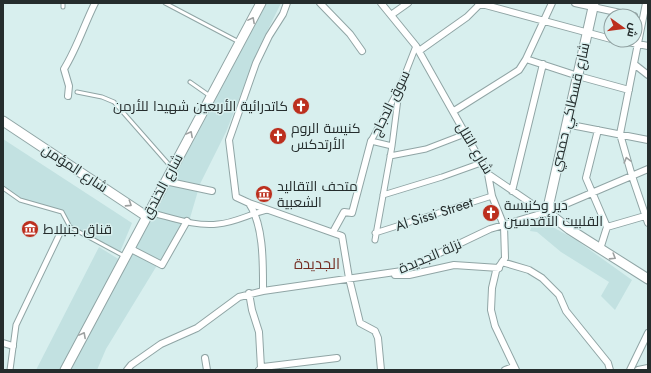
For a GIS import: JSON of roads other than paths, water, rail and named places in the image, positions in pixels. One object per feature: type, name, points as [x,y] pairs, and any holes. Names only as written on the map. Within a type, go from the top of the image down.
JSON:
[{"type":"main road","name":"شارع الخندق","points":[[65,370],[147,214],[241,43],[261,3]]},
{"type":"main road","name":"شارع قسطاكي حمصي","points":[[547,212],[594,5]]},
{"type":"main road","name":"شارع المؤمن","points":[[4,124],[147,214]]},
{"type":"main road","name":"شارع التلل","points":[[547,212],[600,249],[647,278]]},
{"type":"street","points":[[68,96],[69,86],[64,69],[76,48],[95,3]]},
{"type":"street","points":[[287,3],[283,14],[269,36],[256,63],[229,140],[236,197],[342,236],[349,278],[360,323],[375,331],[378,338],[381,370]]},
{"type":"street","points":[[320,3],[350,34],[362,51]]},
{"type":"street","name":"شارع التلل","points":[[381,3],[417,48],[454,111],[488,174],[512,191],[547,212]]},
{"type":"street","points":[[391,15],[408,3]]},
{"type":"street","points":[[417,48],[467,17],[480,3],[587,34],[603,37]]},
{"type":"street","points":[[454,111],[519,70],[526,59],[552,3]]},
{"type":"street","points":[[575,3],[605,8]]},
{"type":"street","points":[[643,18],[646,3]]},
{"type":"street","name":"سوق الدجاج","points":[[375,240],[375,233],[392,146],[371,141],[400,87],[417,48]]},
{"type":"street","points":[[636,48],[620,134],[632,176],[645,207],[645,216],[648,223]]},
{"type":"street","points":[[526,59],[578,76],[629,90]]},
{"type":"street","points":[[512,191],[543,64]]},
{"type":"street","points":[[634,64],[648,75]]},
{"type":"street","points":[[392,146],[400,87]]},
{"type":"street","points":[[566,124],[648,140]]},
{"type":"street","points":[[598,130],[586,178],[607,227],[600,249]]},
{"type":"street","points":[[390,156],[426,149],[466,134]]},
{"type":"street","points":[[333,232],[344,212],[352,213],[371,141]]},
{"type":"street","points":[[383,195],[442,177],[481,162]]},
{"type":"street","name":"نزلة الجديدة","points":[[128,370],[131,364],[161,344],[197,328],[239,297],[249,293],[402,271],[490,229],[547,212],[648,169]]},
{"type":"street","points":[[488,174],[492,196],[504,226],[505,258],[500,265],[492,288],[491,310],[494,326],[515,369],[505,370]]},
{"type":"street","points":[[165,181],[212,191]]},
{"type":"street","name":"Al Sissi Street","points":[[375,233],[492,196]]},
{"type":"street","points":[[249,203],[255,212],[262,255],[263,291]]},
{"type":"street","points":[[147,214],[187,221],[217,224],[270,209]]},
{"type":"street","points":[[607,227],[645,216]]},
{"type":"street","points":[[127,252],[162,265],[187,221]]},
{"type":"street","points":[[10,370],[16,325],[62,229]]},
{"type":"street","points":[[388,273],[393,275],[409,275],[454,265],[500,265],[528,270],[542,278],[559,295],[566,311],[608,363],[610,370]]},
{"type":"street","points":[[249,293],[252,310],[259,332],[260,369],[337,358]]},
{"type":"street","points":[[630,370],[648,332]]},
{"type":"street","points":[[3,343],[13,346]]},
{"type":"street","points":[[205,358],[207,370]]},
{"type":"street","points":[[638,370],[648,368]]},
{"type":"lane","points":[[165,3],[241,43]]},
{"type":"lane","points":[[190,82],[211,96]]},
{"type":"lane","points":[[77,92],[102,97],[114,102],[172,168]]},
{"type":"lane","points":[[3,188],[20,200],[62,212],[70,227],[127,252]]},
{"type":"place","name":"كاتدرائية الأربعين شهيدا للأرمن","points":[[301,106]]},
{"type":"place","name":"كنيسة الروم الأرتدكس","points":[[278,136]]},
{"type":"place","name":"متحف التقاليد الشعبية","points":[[264,194]]},
{"type":"place","name":"دير وكنيسة القلبيت الأقدسين","points":[[491,213]]},
{"type":"place","name":"قناق جنبلاط","points":[[30,229]]},
{"type":"district","name":"الجديدة","points":[[317,264]]}]
